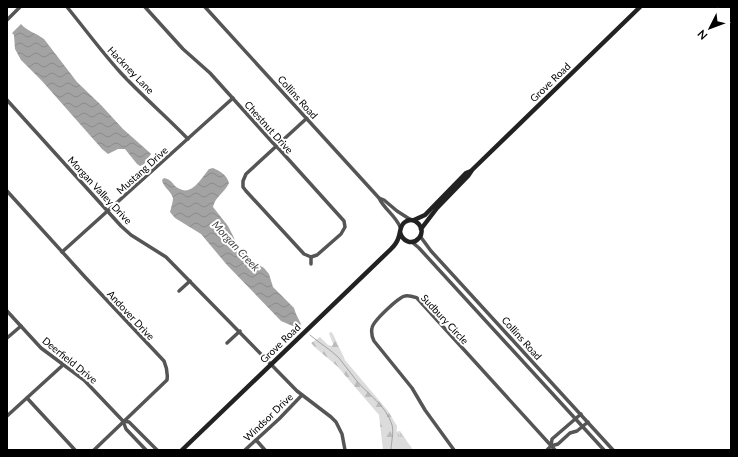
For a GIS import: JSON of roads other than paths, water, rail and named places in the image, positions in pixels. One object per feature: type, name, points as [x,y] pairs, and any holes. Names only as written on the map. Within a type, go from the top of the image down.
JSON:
[{"type":"street","points":[[7,20],[20,7]]},
{"type":"street","name":"Hackney Lane","points":[[68,7],[102,52],[120,72],[188,139]]},
{"type":"street","name":"Chestnut Drive","points":[[144,7],[162,27],[210,73],[344,220],[345,227],[341,234],[317,255],[311,257]]},
{"type":"street","name":"Collins Road","points":[[205,7],[379,198],[382,204],[396,219],[400,230]]},
{"type":"street","name":"Grove Road","points":[[412,220],[425,215],[447,191],[472,170],[640,7]]},
{"type":"street","name":"Mustang Drive","points":[[62,252],[233,98]]},
{"type":"street","name":"Morgan Valley Drive","points":[[7,100],[128,233],[166,257],[302,395],[326,412],[336,422],[342,436],[345,450]]},
{"type":"street","points":[[307,118],[246,174],[243,181],[246,191],[304,254],[311,257],[311,264]]},
{"type":"street","name":"Grove Road","points":[[421,229],[432,214],[472,170]]},
{"type":"street","name":"Andover Drive","points":[[7,191],[164,361],[168,372],[167,380],[94,450]]},
{"type":"street","name":"Collins Road","points":[[379,198],[412,220]]},
{"type":"street","points":[[412,220],[419,224],[421,229],[420,236],[417,240],[410,241],[403,239],[400,230],[404,222],[412,220]]},
{"type":"street","name":"Grove Road","points":[[391,249],[398,239],[400,230]]},
{"type":"street","name":"Collins Road","points":[[420,236],[425,245],[613,450]]},
{"type":"street","name":"Collins Road","points":[[410,241],[419,248],[604,450]]},
{"type":"street","name":"Grove Road","points":[[182,450],[391,249],[400,243],[410,241]]},
{"type":"street","points":[[179,291],[190,280]]},
{"type":"street","name":"Sudbury Circle","points":[[454,450],[425,410],[412,388],[374,341],[372,335],[371,329],[374,323],[401,297],[407,295],[418,298],[555,450]]},
{"type":"street","name":"Deerfield Drive","points":[[7,311],[41,348],[84,380],[123,421]]},
{"type":"street","points":[[7,338],[21,326]]},
{"type":"street","points":[[227,343],[240,331]]},
{"type":"street","points":[[7,416],[63,365]]},
{"type":"street","name":"Windsor Drive","points":[[245,450],[302,395]]},
{"type":"street","points":[[27,398],[75,450]]},
{"type":"street","points":[[551,446],[552,439],[581,414]]},
{"type":"street","points":[[123,421],[126,429],[146,450]]},
{"type":"street","points":[[123,421],[129,422],[157,450]]},
{"type":"street","points":[[547,450],[551,446],[558,444],[570,433],[573,433],[588,422]]},
{"type":"street","points":[[256,440],[265,450]]},
{"type":"water","points":[[21,24],[44,39],[77,82],[123,129],[151,154],[144,164],[140,166],[137,164],[125,149],[118,149],[108,154],[102,149],[42,81],[21,60],[15,49],[14,35],[12,33]]},
{"type":"water","points":[[213,168],[223,174],[229,183],[214,203],[213,207],[228,226],[238,246],[249,259],[264,268],[269,274],[273,287],[294,308],[301,324],[299,326],[295,327],[281,321],[227,265],[201,234],[175,218],[170,212],[173,198],[162,180],[164,178],[171,181],[180,189],[190,189],[198,183],[209,169]]},
{"type":"waterway","name":"Morgan Creek","points":[[310,335],[339,358],[356,380],[386,412],[393,428],[391,450]]}]
